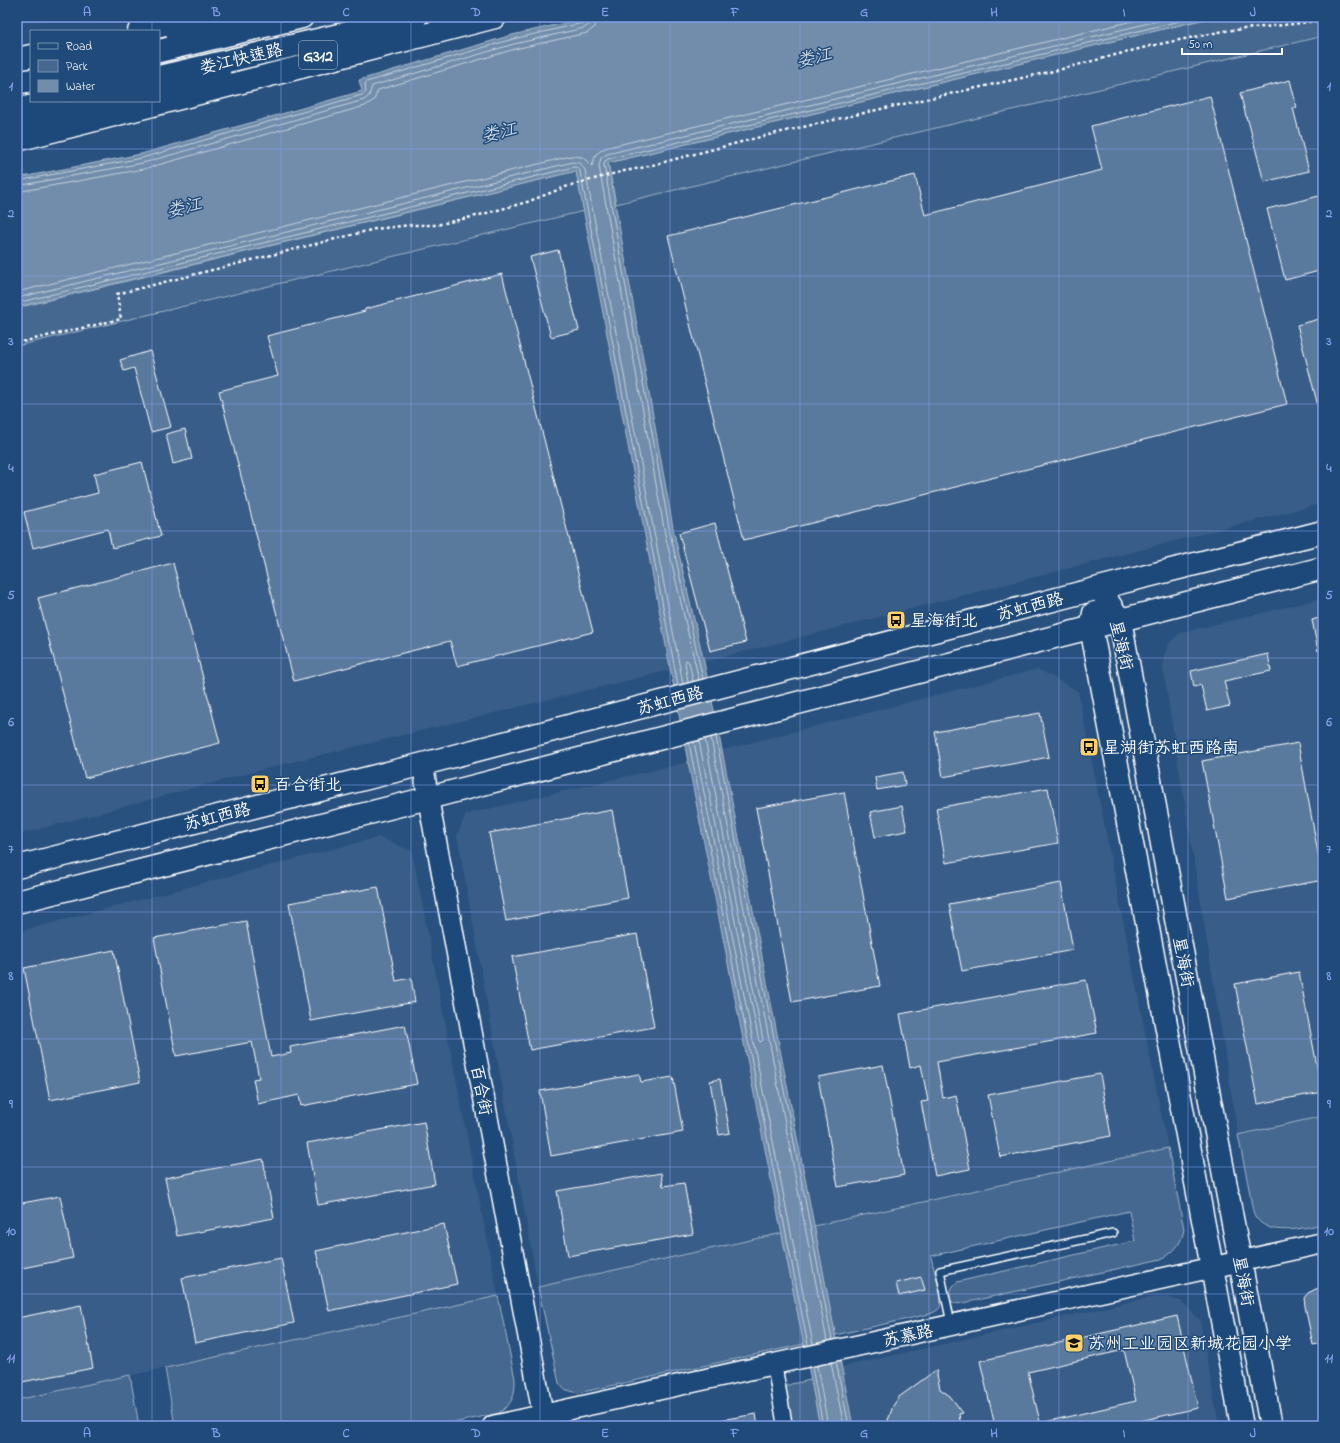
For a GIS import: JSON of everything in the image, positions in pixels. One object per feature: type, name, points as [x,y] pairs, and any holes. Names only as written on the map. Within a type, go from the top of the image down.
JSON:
[{"type":"main road","points":[[143,30],[200,17]]},
{"type":"main road","points":[[160,37],[246,17]]},
{"type":"main road","name":"娄江快速路","points":[[160,51],[302,17]]},
{"type":"main road","name":"娄江快速路","points":[[160,77],[416,17]]},
{"type":"main road","name":"G312","points":[[160,91],[477,17]]},
{"type":"main road","points":[[17,140],[495,17]]},
{"type":"main road","points":[[17,59],[30,56]]},
{"type":"main road","points":[[17,70],[30,67]]},
{"type":"main road","points":[[17,83],[30,80]]},
{"type":"main road","points":[[17,110],[50,102]]},
{"type":"main road","points":[[17,124],[113,102]]},
{"type":"main road","name":"苏虹西路","points":[[17,867],[423,764],[1099,588],[1323,532]]},
{"type":"main road","name":"苏虹西路","points":[[17,902],[1323,568]]},
{"type":"main road","name":"星海街","points":[[1099,588],[1120,620],[1271,1426]]},
{"type":"main road","name":"星海街","points":[[1099,588],[1091,627],[1242,1426]]},
{"type":"main road","name":"百合街","points":[[423,764],[428,798],[543,1415]]},
{"type":"main road","name":"苏慕路","points":[[493,1426],[1323,1243]]},
{"type":"street","points":[[774,1364],[785,1426]]},
{"type":"lane","points":[[952,1325],[940,1270],[1113,1233]]},
{"type":"path","points":[[17,343],[121,319],[117,294],[375,229],[411,225],[436,225],[476,216],[527,202],[568,186],[624,171],[641,168],[764,136],[1058,70],[1150,46],[1224,31],[1323,20]]},
{"type":"shaded area","points":[[17,17],[63,17],[44,21],[17,23]]},
{"type":"shaded area","points":[[1323,36],[1323,503],[704,662],[674,533],[616,204]]},
{"type":"shaded area","points":[[584,211],[671,670],[284,764],[17,835],[17,346]]},
{"type":"shaded area","points":[[1323,598],[1323,1116],[1238,1135],[1163,667],[1164,655],[1170,642],[1180,633]]},
{"type":"shaded area","points":[[1038,669],[1078,691],[1168,1148],[814,1226],[722,750]]},
{"type":"shaded area","points":[[688,762],[782,1233],[538,1287],[457,835],[466,814]]},
{"type":"shaded area","points":[[379,837],[412,851],[498,1296],[17,1400],[17,932]]},
{"type":"shaded area","name":"苏州工业园区新城花园小学","points":[[1166,1297],[1181,1301],[1200,1320],[1219,1426],[853,1426],[841,1367],[1147,1298]]},
{"type":"green space","points":[[1213,17],[1323,17],[1323,36],[616,204],[608,163]]},
{"type":"green space","points":[[576,171],[584,211],[17,346],[17,308]]},
{"type":"green space","points":[[1323,1116],[1323,1224],[1306,1228],[1286,1230],[1268,1227],[1261,1223],[1254,1213],[1238,1135]]},
{"type":"green space","points":[[1168,1148],[1184,1229],[1177,1247],[1166,1257],[958,1304],[950,1300],[950,1294],[953,1286],[957,1282],[1135,1241],[1129,1211],[931,1256],[941,1303],[937,1310],[930,1314],[835,1335],[814,1226]]},
{"type":"green space","points":[[782,1233],[804,1344],[578,1393],[564,1389],[559,1383],[538,1287]]},
{"type":"green space","points":[[498,1296],[515,1379],[514,1395],[507,1406],[499,1413],[440,1426],[175,1426],[165,1368]]},
{"type":"green space","points":[[130,1375],[139,1426],[17,1426],[17,1400]]},
{"type":"green space","points":[[811,1380],[820,1426],[792,1426],[786,1387],[791,1384]]},
{"type":"water","name":"娄江","points":[[590,17],[1213,17],[608,163],[674,533],[704,662],[722,750],[853,1426],[820,1426],[688,762],[576,171],[17,307],[17,178],[141,154],[362,91],[359,80],[512,35]]},
{"type":"building","points":[[1290,80],[1297,108],[1293,108],[1309,171],[1264,182],[1240,93]]},
{"type":"building","points":[[1210,96],[1287,404],[744,540],[668,236],[915,175],[925,215],[1102,170],[1091,126]]},
{"type":"building","points":[[1323,195],[1323,270],[1285,280],[1267,209]]},
{"type":"building","points":[[558,250],[579,330],[551,337],[530,257]]},
{"type":"building","points":[[502,274],[593,632],[457,666],[450,641],[294,681],[219,391],[278,376],[267,336]]},
{"type":"building","points":[[1323,318],[1323,409],[1319,410],[1297,325]]},
{"type":"building","points":[[150,351],[171,427],[151,432],[134,368],[124,371],[120,360]]},
{"type":"building","points":[[185,429],[192,459],[173,464],[166,434]]},
{"type":"building","points":[[142,462],[161,536],[112,548],[108,529],[33,548],[24,512],[98,493],[94,474]]},
{"type":"building","points":[[715,523],[746,642],[710,651],[679,533]]},
{"type":"building","points":[[173,563],[220,743],[85,778],[38,598]]},
{"type":"building","points":[[1323,617],[1323,650],[1318,651],[1312,620]]},
{"type":"building","points":[[1268,654],[1271,671],[1224,681],[1230,706],[1207,711],[1201,685],[1194,687],[1191,671]]},
{"type":"building","points":[[1040,713],[1049,757],[943,777],[935,732]]},
{"type":"building","points":[[1298,743],[1323,880],[1228,898],[1202,761]]},
{"type":"building","points":[[903,772],[905,785],[877,790],[875,777]]},
{"type":"building","points":[[1048,788],[1058,843],[946,863],[936,808]]},
{"type":"building","points":[[844,792],[880,986],[792,1002],[756,808]]},
{"type":"building","points":[[902,806],[907,831],[875,837],[870,812]]},
{"type":"building","points":[[612,810],[628,898],[506,921],[489,833]]},
{"type":"building","points":[[1061,883],[1073,950],[962,971],[949,904]]},
{"type":"building","points":[[378,887],[396,981],[411,978],[415,1002],[311,1021],[289,903]]},
{"type":"building","points":[[246,921],[271,1057],[291,1053],[290,1047],[405,1025],[417,1084],[301,1106],[299,1095],[258,1104],[253,1079],[259,1078],[252,1042],[176,1056],[154,938]]},
{"type":"building","points":[[637,934],[654,1027],[530,1050],[512,957]]},
{"type":"building","points":[[114,950],[140,1082],[50,1100],[24,968]]},
{"type":"building","points":[[1299,972],[1322,1092],[1258,1104],[1235,984]]},
{"type":"building","points":[[1086,980],[1097,1033],[937,1062],[943,1098],[956,1095],[970,1169],[935,1176],[921,1102],[928,1101],[921,1065],[910,1068],[900,1014]]},
{"type":"building","points":[[883,1065],[904,1175],[838,1187],[818,1077]]},
{"type":"building","points":[[639,1074],[641,1082],[673,1077],[683,1132],[551,1156],[540,1091]]},
{"type":"building","points":[[1100,1074],[1111,1136],[1000,1157],[988,1095]]},
{"type":"building","points":[[720,1079],[730,1133],[719,1135],[710,1081]]},
{"type":"building","points":[[424,1122],[435,1184],[318,1205],[307,1143]]},
{"type":"building","points":[[263,1159],[274,1218],[177,1236],[165,1178]]},
{"type":"building","points":[[661,1173],[663,1186],[684,1183],[693,1234],[568,1256],[557,1191]]},
{"type":"building","points":[[60,1196],[73,1258],[17,1269],[17,1204]]},
{"type":"building","points":[[444,1224],[457,1284],[329,1311],[316,1251]]},
{"type":"building","points":[[281,1258],[294,1323],[195,1343],[182,1278]]},
{"type":"building","points":[[921,1277],[925,1290],[899,1296],[896,1283]]},
{"type":"building","points":[[1323,1287],[1323,1343],[1313,1345],[1304,1298],[1308,1293]]},
{"type":"building","points":[[81,1305],[93,1368],[17,1383],[17,1318]]},
{"type":"building","points":[[1177,1316],[1198,1408],[1118,1426],[1045,1426],[1045,1422],[1136,1401],[1124,1350],[1028,1372],[1041,1426],[995,1426],[980,1361]]},
{"type":"building","points":[[936,1370],[940,1389],[950,1396],[963,1413],[959,1414],[961,1426],[886,1426],[893,1406],[899,1397]]},
{"type":"building","points":[[756,1414],[758,1426],[721,1426],[720,1420]]},
{"type":"place","name":"星海街北","points":[[896,620]]},
{"type":"place","name":"星湖街苏虹西路南","points":[[1089,747]]},
{"type":"place","name":"百合街北","points":[[260,784]]},
{"type":"place","name":"苏州工业园区新城花园小学","points":[[1074,1343]]}]
